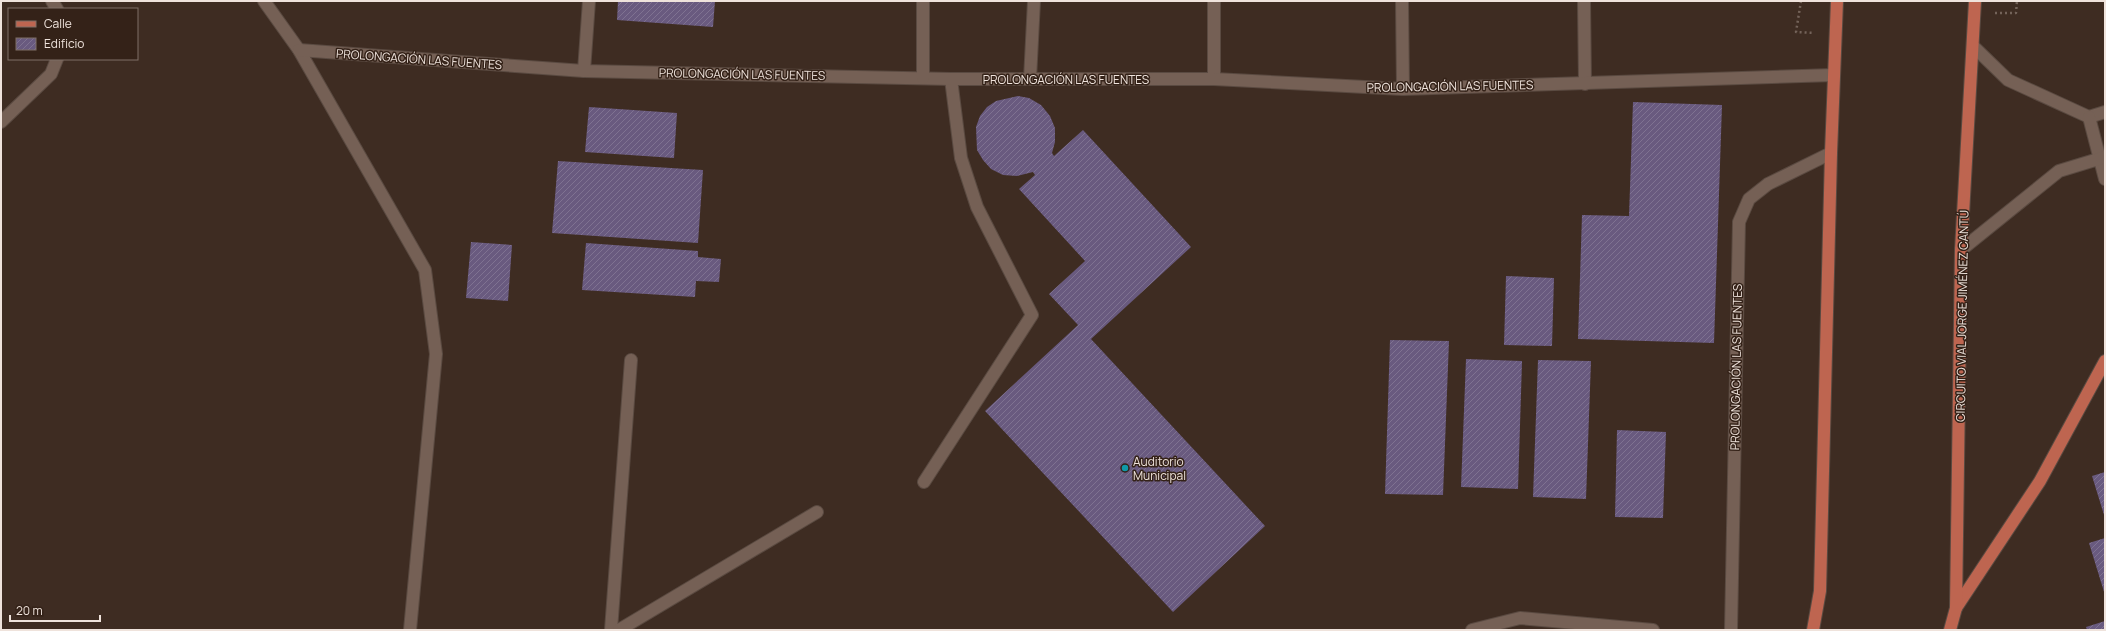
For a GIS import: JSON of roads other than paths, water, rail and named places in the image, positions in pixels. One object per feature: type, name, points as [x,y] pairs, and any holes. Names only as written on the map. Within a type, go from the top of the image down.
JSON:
[{"type":"main road","points":[[1813,630],[1820,591],[1830,153],[1837,1]]},
{"type":"main road","name":"CIRCUITO VIAL JORGE JIMÉNEZ CANTÚ","points":[[1950,630],[1956,608],[1962,250],[1974,47],[1975,1]]},
{"type":"main road","points":[[1956,608],[2040,481],[2105,361]]},
{"type":"street","points":[[264,1],[299,50],[425,270],[436,354],[410,630]]},
{"type":"street","points":[[584,71],[589,1]]},
{"type":"street","points":[[923,1],[923,78]]},
{"type":"street","points":[[1030,79],[1034,1]]},
{"type":"street","points":[[1214,1],[1214,80]]},
{"type":"street","points":[[1402,1],[1403,89]]},
{"type":"street","points":[[1584,1],[1585,84]]},
{"type":"street","points":[[1974,47],[2008,80],[2089,117],[2105,112]]},
{"type":"street","name":"PROLONGACIÓN LAS FUENTES","points":[[299,50],[584,71],[951,79],[1214,80],[1403,89],[1834,75]]},
{"type":"street","points":[[1,122],[51,74],[57,60]]},
{"type":"street","points":[[924,482],[1032,315],[977,207],[961,158],[951,79]]},
{"type":"street","points":[[2089,117],[2103,158],[2105,179]]},
{"type":"street","name":"PROLONGACIÓN LAS FUENTES","points":[[1731,630],[1739,222],[1749,199],[1768,184],[1830,153]]},
{"type":"street","points":[[1962,250],[2059,171],[2103,158]]},
{"type":"street","points":[[611,630],[631,360]]},
{"type":"street","points":[[619,630],[817,512]]},
{"type":"street","points":[[1472,630],[1520,618],[1653,630]]},
{"type":"place","name":"Auditorio Municipal","points":[[1125,468]]}]
